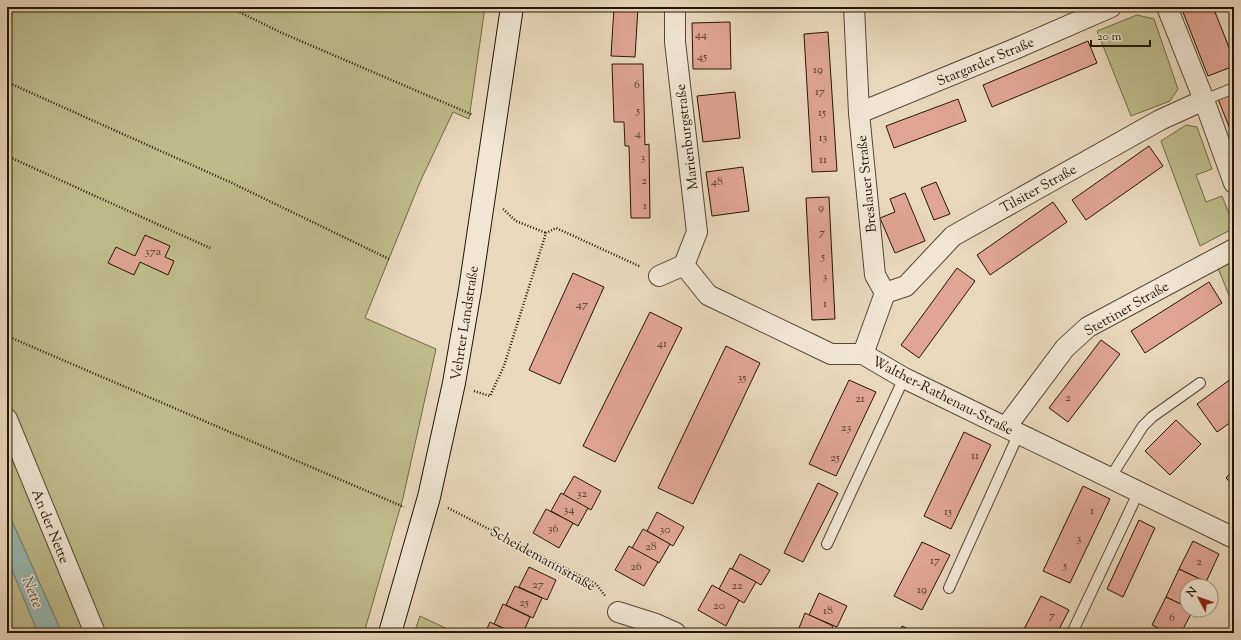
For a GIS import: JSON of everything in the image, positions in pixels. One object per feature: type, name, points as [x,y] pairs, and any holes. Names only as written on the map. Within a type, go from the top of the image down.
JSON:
[{"type":"main road","name":"Vehrter Landstraße","points":[[390,633],[429,497],[454,383],[470,290],[512,7]]},
{"type":"street","name":"Marienburgstraße","points":[[675,7],[675,42],[697,232],[684,265]]},
{"type":"street","name":"Breslauer Straße","points":[[854,7],[859,113],[875,275],[885,293]]},
{"type":"street","name":"Stargarder Straße","points":[[859,113],[1017,48],[1111,7]]},
{"type":"street","points":[[1168,7],[1234,183]]},
{"type":"street","name":"Tilsiter Straße","points":[[885,293],[906,286],[953,236],[1160,120],[1204,100]]},
{"type":"street","name":"Stettiner Straße","points":[[1012,430],[1065,348],[1088,327],[1234,249]]},
{"type":"street","points":[[660,276],[684,265]]},
{"type":"street","name":"Walther-Rathenau-Straße","points":[[684,265],[708,295],[831,354],[863,354],[904,378],[1234,538]]},
{"type":"street","points":[[863,354],[885,293]]},
{"type":"street","name":"An der Nette","points":[[7,419],[95,633]]},
{"type":"street","points":[[618,612],[656,624],[676,633]]},
{"type":"lane","points":[[1204,100],[1234,88]]},
{"type":"lane","points":[[827,544],[904,378]]},
{"type":"lane","points":[[1110,478],[1138,433],[1148,421],[1200,383]]},
{"type":"lane","points":[[949,588],[1012,430]]},
{"type":"lane","points":[[1072,633],[1139,491]]},
{"type":"path","points":[[229,7],[282,33],[473,115]]},
{"type":"path","points":[[7,82],[232,183],[389,259]]},
{"type":"path","points":[[7,156],[210,248]]},
{"type":"path","points":[[503,209],[516,221],[546,233]]},
{"type":"path","points":[[475,391],[490,396],[504,366],[546,233],[556,228],[660,276]]},
{"type":"path","points":[[7,336],[404,507]]},
{"type":"path","name":"Scheidemannstraße","points":[[448,507],[596,584],[618,612]]},
{"type":"shaded area","points":[[13,7],[485,7],[469,119],[453,112],[420,182],[365,318],[436,349],[403,498],[364,633],[105,633],[7,400],[7,17]]},
{"type":"shaded area","points":[[1137,15],[1154,19],[1178,89],[1170,101],[1131,116],[1097,31]]},
{"type":"shaded area","points":[[1186,125],[1197,127],[1212,169],[1196,175],[1206,202],[1222,196],[1234,226],[1234,228],[1200,246],[1161,141]]},
{"type":"shaded area","points":[[1234,261],[1234,308],[1218,268]]},
{"type":"shaded area","points":[[7,439],[89,633],[7,633]]},
{"type":"shaded area","points":[[420,616],[456,633],[414,633]]},
{"type":"water","name":"Nette","points":[[7,506],[12,521],[62,633],[38,633],[7,558]]},
{"type":"building","points":[[614,7],[638,7],[635,57],[611,56]]},
{"type":"building","points":[[1181,7],[1213,7],[1234,60],[1234,66],[1208,76]]},
{"type":"building","points":[[730,22],[731,69],[693,69],[692,23]]},
{"type":"building","points":[[828,32],[837,171],[812,172],[804,34]]},
{"type":"building","points":[[1088,41],[1097,63],[992,107],[983,85]]},
{"type":"building","points":[[612,64],[643,64],[645,145],[649,144],[650,218],[631,218],[629,146],[625,146],[624,122],[614,122]]},
{"type":"building","points":[[735,92],[740,138],[703,142],[697,96]]},
{"type":"building","points":[[1234,93],[1234,139],[1218,99]]},
{"type":"building","points":[[958,99],[966,121],[894,148],[886,126]]},
{"type":"building","points":[[1149,146],[1163,166],[1086,220],[1072,200]]},
{"type":"building","points":[[743,167],[749,211],[712,216],[706,172]]},
{"type":"building","points":[[936,182],[950,214],[934,220],[921,188]]},
{"type":"building","points":[[905,193],[925,241],[895,253],[880,218],[895,212],[890,199]]},
{"type":"building","points":[[829,197],[835,319],[812,320],[806,198]]},
{"type":"building","points":[[1053,202],[1067,222],[990,275],[977,255]]},
{"type":"building","points":[[145,235],[170,246],[165,257],[174,261],[168,275],[140,262],[134,275],[108,263],[116,247],[135,256]]},
{"type":"building","points":[[957,268],[975,281],[919,358],[901,345]]},
{"type":"building","points":[[573,273],[604,287],[560,384],[529,370]]},
{"type":"building","points":[[1209,282],[1222,303],[1145,353],[1131,331]]},
{"type":"building","points":[[650,312],[682,328],[615,462],[583,446]]},
{"type":"building","points":[[1101,340],[1120,354],[1068,422],[1049,408]]},
{"type":"building","points":[[726,346],[760,363],[693,504],[658,488]]},
{"type":"building","points":[[1232,378],[1234,381],[1234,420],[1217,432],[1197,404]]},
{"type":"building","points":[[849,380],[876,392],[836,476],[809,464]]},
{"type":"building","points":[[1176,420],[1201,444],[1170,475],[1145,451]]},
{"type":"building","points":[[964,432],[991,445],[951,529],[924,516]]},
{"type":"building","points":[[1234,469],[1234,486],[1226,478]]},
{"type":"building","points":[[574,476],[601,491],[591,510],[563,495]]},
{"type":"building","points":[[818,483],[838,493],[803,562],[784,553]]},
{"type":"building","points":[[1083,486],[1110,499],[1070,583],[1043,571]]},
{"type":"building","points":[[561,493],[588,508],[578,526],[551,511]]},
{"type":"building","points":[[546,509],[573,523],[559,548],[533,533]]},
{"type":"building","points":[[657,512],[684,527],[673,546],[647,531]]},
{"type":"building","points":[[1139,520],[1155,528],[1123,597],[1107,589]]},
{"type":"building","points":[[643,529],[670,544],[659,563],[632,548]]},
{"type":"building","points":[[1193,541],[1219,554],[1208,578],[1198,578],[1179,569]]},
{"type":"building","points":[[922,542],[950,555],[922,610],[894,596]]},
{"type":"building","points":[[629,546],[658,562],[644,586],[615,570]]},
{"type":"building","points":[[740,554],[770,570],[761,585],[732,569]]},
{"type":"building","points":[[529,567],[556,580],[547,600],[519,587]]},
{"type":"building","points":[[730,568],[756,582],[744,603],[719,589]]},
{"type":"building","points":[[1179,569],[1198,578],[1179,578],[1179,603],[1166,597]]},
{"type":"building","points":[[712,585],[739,600],[726,626],[698,610]]},
{"type":"building","points":[[515,586],[542,598],[533,618],[506,605]]},
{"type":"building","points":[[819,593],[847,606],[837,627],[809,615]]},
{"type":"building","points":[[1041,596],[1069,610],[1057,633],[1022,633]]},
{"type":"building","points":[[1166,597],[1179,603],[1179,618],[1189,618],[1181,633],[1169,633],[1152,625]]},
{"type":"building","points":[[503,604],[530,617],[523,633],[514,633],[494,624]]},
{"type":"building","points":[[805,613],[833,626],[830,633],[797,633]]},
{"type":"building","points":[[490,622],[494,624],[514,633],[485,633]]},
{"type":"building","points":[[902,626],[916,633],[899,633]]}]
